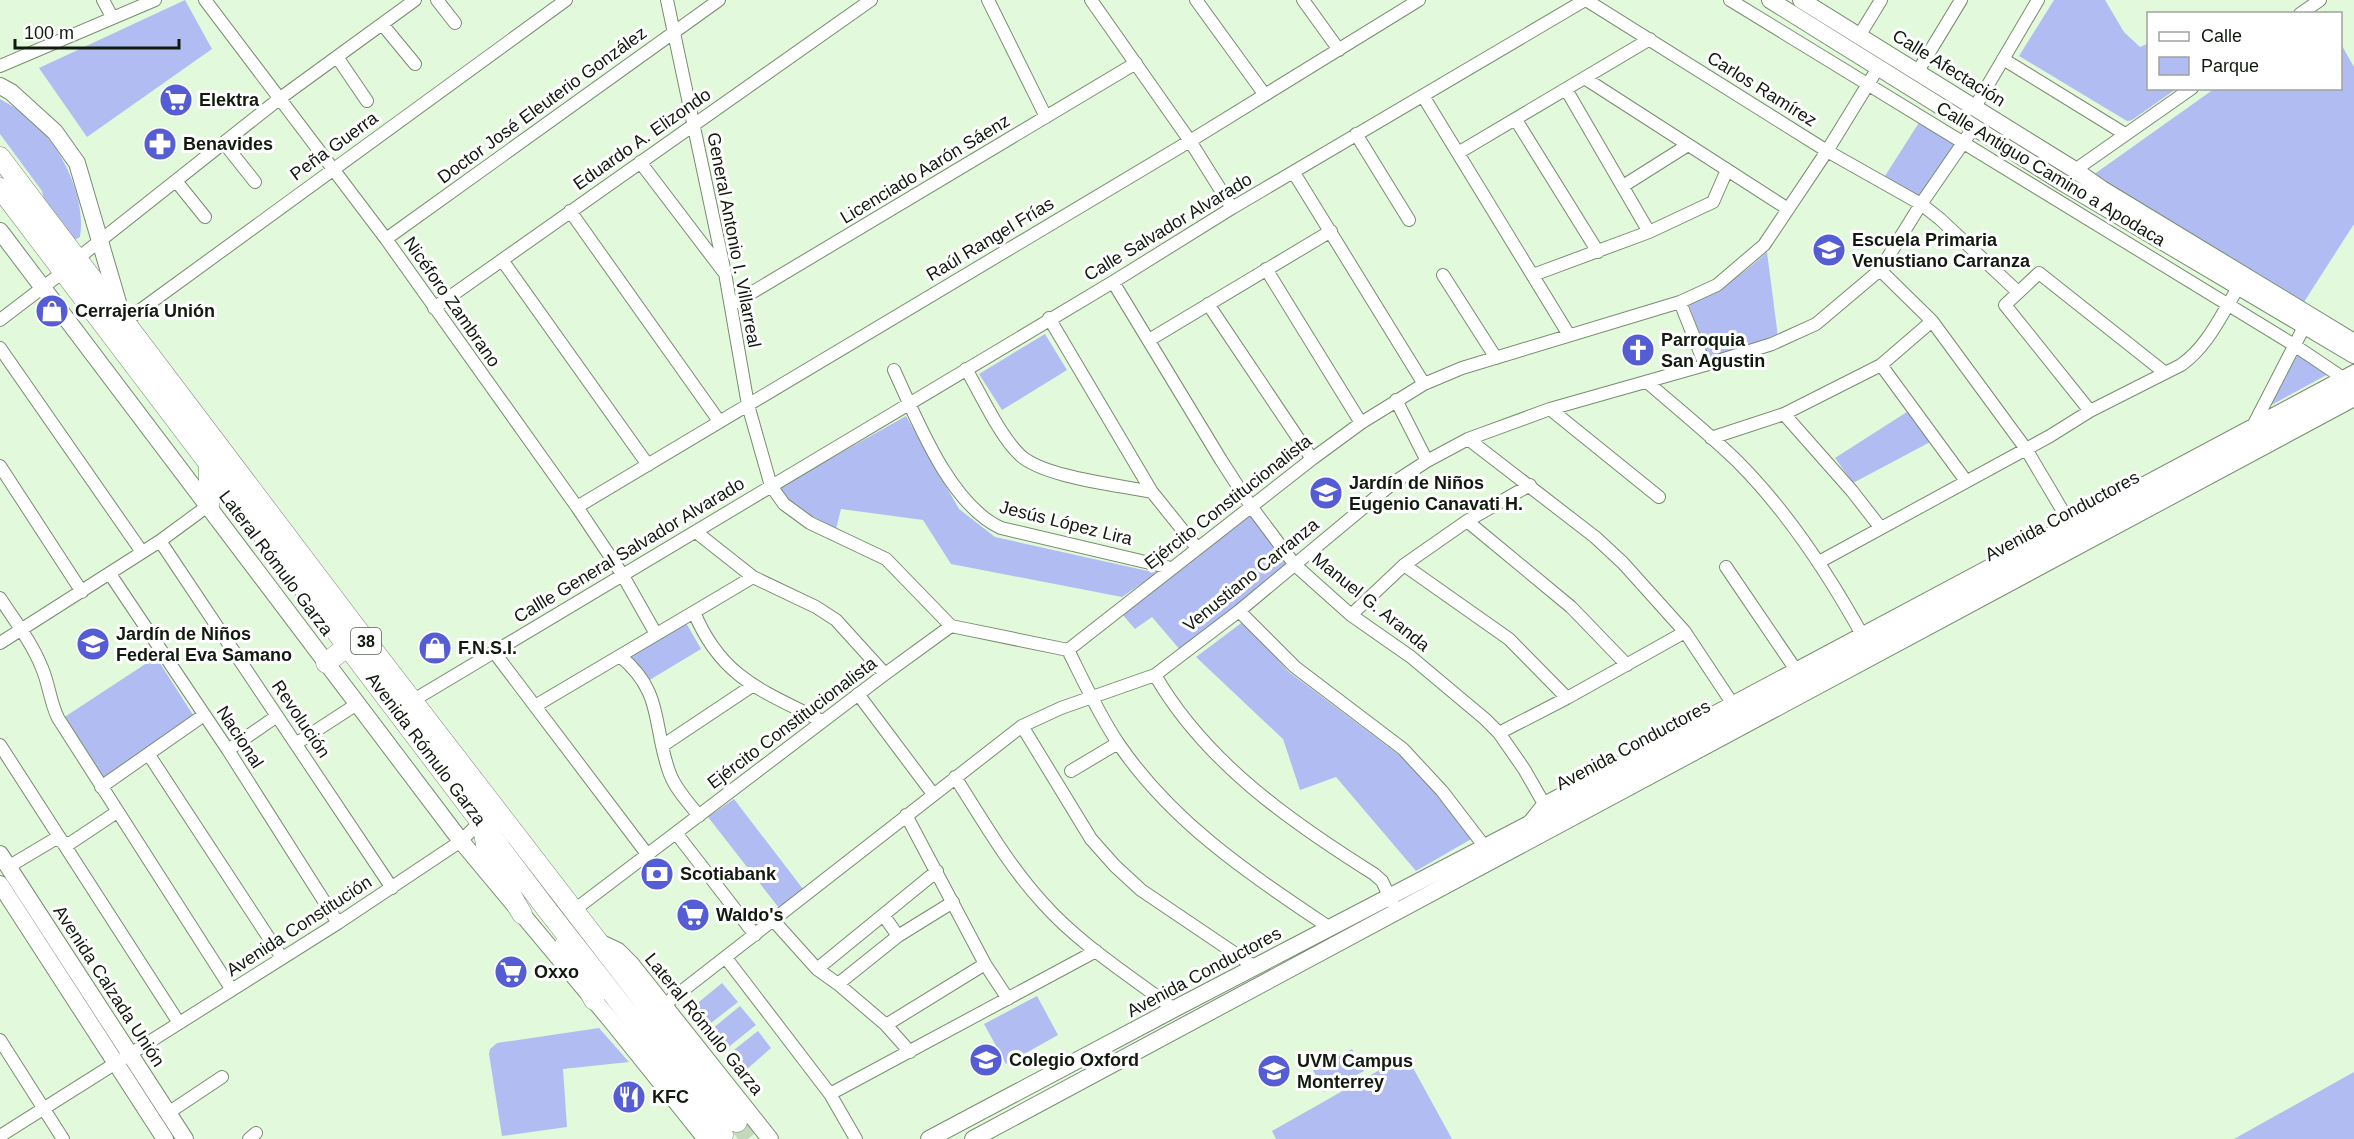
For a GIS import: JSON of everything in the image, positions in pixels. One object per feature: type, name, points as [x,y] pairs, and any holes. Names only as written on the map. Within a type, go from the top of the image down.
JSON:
[{"type":"main road","name":"Avenida Rómulo Garza","points":[[0,157],[70,266],[208,462],[548,910],[722,1132]]},
{"type":"main road","name":"Avenida Rómulo Garza","points":[[0,188],[124,322],[412,702],[599,942],[722,1132]]},
{"type":"main road","points":[[208,462],[209,505]]},
{"type":"main road","points":[[326,663],[348,646]]},
{"type":"main road","points":[[482,822],[488,855],[522,914]]},
{"type":"main road","points":[[548,910],[594,1000]]},
{"type":"street","points":[[103,0],[112,17]]},
{"type":"street","points":[[0,66],[155,0]]},
{"type":"street","name":"Nicéforo Zambrano","points":[[205,0],[386,239],[577,507],[622,574],[656,634]]},
{"type":"street","points":[[0,320],[279,99],[415,0]]},
{"type":"street","points":[[437,0],[455,23]]},
{"type":"street","name":"Peña Guerra","points":[[124,322],[566,0]]},
{"type":"street","name":"General Antonio I. Villarreal","points":[[667,0],[725,273],[748,405],[771,486]]},
{"type":"street","name":"Doctor José Eleuterio González","points":[[386,239],[720,0]]},
{"type":"street","name":"Eduardo A. Elizondo","points":[[434,309],[871,0]]},
{"type":"street","points":[[988,0],[1046,117]]},
{"type":"street","points":[[1091,0],[1190,141],[1232,207]]},
{"type":"street","points":[[1196,0],[1264,95]]},
{"type":"street","points":[[1303,0],[1339,50]]},
{"type":"street","name":"Carlos Ramírez","points":[[1585,0],[1827,151],[1921,204],[2018,292]]},
{"type":"street","name":"Calle Salvador Alvarado","points":[[771,486],[1049,318],[1113,282],[1232,207],[1294,173],[1356,134],[1585,0]]},
{"type":"street","name":"Calle Antiguo Camino a Apodaca","points":[[1730,0],[2228,304],[2351,382]]},
{"type":"street","name":"Calle Antiguo Camino a Apodaca","points":[[1770,0],[2065,184],[2354,355]]},
{"type":"street","points":[[1859,36],[1881,0]]},
{"type":"street","points":[[1918,71],[1961,0]]},
{"type":"street","points":[[1975,107],[2038,0]]},
{"type":"street","points":[[2304,12],[2320,0]]},
{"type":"street","name":"Calle Afectación","points":[[1803,1],[2075,170]]},
{"type":"street","name":"Raúl Rangel Frías","points":[[577,507],[1190,141],[1339,50],[1412,2]]},
{"type":"street","points":[[382,24],[415,64]]},
{"type":"street","points":[[1458,153],[1567,91],[1650,39]]},
{"type":"street","points":[[338,57],[368,101]]},
{"type":"street","points":[[2003,59],[2125,134]]},
{"type":"street","name":"Licenciado Aarón Sáenz","points":[[731,305],[1136,63]]},
{"type":"street","name":"Ejército Constitucionalista","points":[[1068,650],[1250,505],[1361,423],[1424,384],[1462,368],[1680,302],[1717,285],[1764,245],[1827,151],[1878,68]]},
{"type":"street","points":[[1586,79],[1788,209]]},
{"type":"street","name":"Avenida Rómulo Garza","points":[[0,86],[10,92],[55,132],[69,150],[83,180],[124,322]]},
{"type":"street","points":[[2065,184],[2075,170],[2189,90]]},
{"type":"street","points":[[1567,91],[1649,232]]},
{"type":"street","points":[[1423,96],[1569,335]]},
{"type":"street","points":[[1516,120],[1598,252]]},
{"type":"street","name":"Venustiano Carranza","points":[[664,1005],[1022,726],[1061,708],[1155,675],[1239,611],[1380,493],[1427,461],[1468,439],[1550,409],[1772,344],[1816,324],[1880,270],[1921,204],[1974,127]]},
{"type":"street","points":[[1356,134],[1409,220]]},
{"type":"street","points":[[224,143],[255,182]]},
{"type":"street","points":[[1623,186],[1688,144]]},
{"type":"street","points":[[640,162],[725,273]]},
{"type":"street","points":[[1533,275],[1649,232],[1713,202],[1727,170]]},
{"type":"street","name":"Calle Antiguo Camino a Apodaca","points":[[2075,170],[2102,189],[2354,342]]},
{"type":"street","points":[[1294,173],[1424,384]]},
{"type":"street","points":[[176,181],[205,217]]},
{"type":"street","points":[[570,211],[719,421]]},
{"type":"street","name":"Lateral Rómulo Garza","points":[[0,231],[461,841],[594,1000],[722,1132]]},
{"type":"street","points":[[1149,339],[1331,231]]},
{"type":"street","points":[[502,260],[648,465]]},
{"type":"street","points":[[1266,270],[1361,423]]},
{"type":"street","points":[[1880,270],[1932,321],[2026,449],[2072,527],[2254,424],[2351,382]]},
{"type":"street","points":[[2090,411],[2006,305],[2039,273],[2164,372]]},
{"type":"street","points":[[1443,275],[1496,358]]},
{"type":"street","name":"Manuel G. Aranda","points":[[1113,282],[1221,460],[1250,505],[1295,565],[1352,615],[1429,672],[1478,712],[1499,733],[1547,808]]},
{"type":"street","points":[[1819,562],[2026,449],[2090,411],[2193,357],[2208,338],[2238,288]]},
{"type":"street","points":[[1680,302],[1705,365]]},
{"type":"street","points":[[1209,304],[1312,459]]},
{"type":"street","points":[[1049,318],[1152,492],[1197,548]]},
{"type":"street","points":[[1711,438],[1784,414],[1881,365],[1932,321]]},
{"type":"street","points":[[2254,424],[2304,327]]},
{"type":"street","points":[[0,348],[142,552]]},
{"type":"street","points":[[1881,365],[1966,481]]},
{"type":"street","points":[[966,369],[1010,443],[1030,463],[1053,472],[1152,492]]},
{"type":"street","name":"Jesús López Lira","points":[[894,370],[954,485],[965,502],[984,520],[1002,528],[1171,568]]},
{"type":"street","points":[[1647,382],[1711,438],[1756,483],[1819,562],[1864,638]]},
{"type":"street","name":"Avenida Conductores","points":[[929,1139],[1330,928],[1392,904],[1485,846],[1527,825],[1547,808],[1734,706],[2351,382]]},
{"type":"street","name":"Avenida Conductores","points":[[973,1139],[1392,904],[2076,549],[2351,382]]},
{"type":"street","points":[[1396,400],[1427,461]]},
{"type":"street","points":[[1550,409],[1659,497]]},
{"type":"street","points":[[1784,414],[1827,461],[1880,527]]},
{"type":"street","points":[[1468,439],[1595,537],[1647,588],[1685,632],[1734,706]]},
{"type":"street","points":[[0,466],[81,592]]},
{"type":"street","points":[[1352,615],[1404,564],[1467,521],[1530,485]]},
{"type":"street","points":[[771,486],[784,504],[810,522],[886,559],[951,626],[1068,650],[1091,698],[1118,743],[1157,792],[1193,829],[1238,866],[1330,928]]},
{"type":"street","name":"Callle General Salvador Alvarado","points":[[412,702],[771,486]]},
{"type":"street","points":[[0,643],[160,541],[209,505]]},
{"type":"street","points":[[1467,521],[1571,607],[1627,665]]},
{"type":"street","points":[[696,532],[753,577],[829,615],[846,629],[885,674]]},
{"type":"street","name":"Revolución","points":[[160,541],[392,888]]},
{"type":"street","points":[[1404,564],[1509,639],[1567,698]]},
{"type":"street","points":[[1726,567],[1797,673]]},
{"type":"street","name":"Nacional","points":[[110,574],[228,750],[338,923]]},
{"type":"street","points":[[535,706],[753,577]]},
{"type":"street","points":[[0,598],[21,629],[43,669],[58,718],[100,787],[232,990]]},
{"type":"street","points":[[1239,611],[1295,667],[1404,749],[1442,791],[1485,846]]},
{"type":"street","points":[[694,612],[706,638],[723,662],[752,686],[822,721]]},
{"type":"street","name":"Ejército Constitucionalista","points":[[573,911],[822,721],[951,626]]},
{"type":"street","points":[[1499,733],[1685,632]]},
{"type":"street","points":[[494,652],[647,854]]},
{"type":"street","points":[[620,656],[638,672],[651,695],[672,780],[699,816]]},
{"type":"street","points":[[1155,675],[1188,724],[1243,780],[1281,811],[1374,874],[1382,881],[1392,904]]},
{"type":"street","points":[[663,746],[752,686]]},
{"type":"street","points":[[858,694],[933,794]]},
{"type":"street","points":[[297,743],[357,704]]},
{"type":"street","points":[[100,787],[204,715]]},
{"type":"street","points":[[228,750],[277,716]]},
{"type":"street","points":[[1022,726],[1091,839],[1115,866],[1141,890],[1255,967]]},
{"type":"street","points":[[1071,771],[1118,743]]},
{"type":"street","points":[[0,746],[179,1023]]},
{"type":"street","points":[[149,755],[282,958]]},
{"type":"street","points":[[955,777],[1011,862],[1041,902],[1096,951],[1174,1009]]},
{"type":"street","points":[[4,861],[55,839],[69,844],[117,812]]},
{"type":"street","points":[[906,815],[1008,999]]},
{"type":"street","name":"Avenida Constitución","points":[[0,1136],[392,888],[461,841],[482,822]]},
{"type":"street","points":[[676,833],[755,935]]},
{"type":"street","name":"Avenida Calzada Unión","points":[[4,861],[10,891],[124,1058],[168,1113],[185,1139]]},
{"type":"street","points":[[817,969],[938,872]]},
{"type":"street","points":[[838,984],[898,936],[953,902]]},
{"type":"street","points":[[884,916],[898,936]]},
{"type":"street","points":[[773,920],[817,969],[886,1025],[910,1052]]},
{"type":"street","name":"Lateral Rómulo Garza","points":[[599,942],[618,951],[664,1005],[770,1139]]},
{"type":"street","points":[[830,1094],[1096,951]]},
{"type":"street","points":[[726,957],[830,1094],[856,1139]]},
{"type":"street","points":[[886,1025],[986,963]]},
{"type":"street","points":[[0,1040],[63,1139]]},
{"type":"street","name":"Avenida Calzada Unión","points":[[124,1058],[165,1139]]},
{"type":"street","points":[[168,1113],[222,1077]]},
{"type":"green space","points":[[185,0],[212,49],[87,137],[39,68]]},
{"type":"green space","points":[[2054,0],[2105,0],[2124,32],[2140,47],[2147,44],[2147,90],[2175,90],[2132,120],[2127,121],[2019,56]]},
{"type":"green space","points":[[2342,46],[2354,67],[2354,224],[2304,302],[2093,175],[2213,90],[2342,90]]},
{"type":"green space","points":[[0,99],[36,125],[59,153],[74,186],[79,204],[80,237],[73,241],[45,204],[42,191],[0,134]]},
{"type":"green space","points":[[1920,121],[1958,145],[1924,199],[1885,176]]},
{"type":"green space","points":[[1767,252],[1778,337],[1709,359],[1689,305],[1730,282]]},
{"type":"green space","points":[[1045,334],[1067,370],[1002,410],[979,374]]},
{"type":"green space","points":[[2299,353],[2332,372],[2266,408]]},
{"type":"green space","points":[[1910,410],[1934,440],[1853,483],[1835,458]]},
{"type":"green space","points":[[906,416],[959,509],[995,537],[1157,573],[1122,597],[951,564],[923,520],[841,509],[836,529],[796,507],[777,489]]},
{"type":"green space","points":[[1250,514],[1290,568],[1181,651],[1152,617],[1135,629],[1122,614]]},
{"type":"green space","points":[[681,614],[701,649],[648,681],[624,647]]},
{"type":"green space","points":[[1244,621],[1289,672],[1423,773],[1473,838],[1416,871],[1336,777],[1300,790],[1283,739],[1196,657]]},
{"type":"green space","points":[[156,657],[195,718],[100,781],[60,720]]},
{"type":"green space","points":[[734,799],[803,889],[779,908],[708,817]]},
{"type":"green space","points":[[722,983],[738,1002],[702,1030],[688,1011]]},
{"type":"green space","points":[[1037,996],[1058,1035],[1006,1064],[984,1024]]},
{"type":"green space","points":[[740,1006],[756,1025],[721,1053],[706,1034]]},
{"type":"green space","points":[[599,1028],[629,1062],[563,1069],[567,1127],[502,1136],[490,1049],[497,1043]]},
{"type":"green space","points":[[758,1031],[771,1048],[739,1076],[725,1057]]},
{"type":"green space","points":[[1352,1049],[1364,1071],[1324,1092],[1313,1070]]},
{"type":"green space","points":[[1406,1055],[1452,1139],[1276,1139],[1272,1131]]},
{"type":"green space","points":[[2354,1072],[2354,1139],[2234,1139]]},
{"type":"tunnel","points":[[737,1122],[751,1139]]},
{"type":"place","name":"Elektra","points":[[176,100]]},
{"type":"place","name":"Benavides","points":[[160,144]]},
{"type":"place","name":"Escuela Primaria Venustiano Carranza","points":[[1829,250]]},
{"type":"place","name":"Cerrajería Unión","points":[[52,311]]},
{"type":"place","name":"Parroquia San Agustin","points":[[1638,350]]},
{"type":"place","name":"Jardín de Niños Eugenio Canavati H.","points":[[1326,493]]},
{"type":"place","name":"Jardín de Niños Federal Eva Samano","points":[[93,644]]},
{"type":"place","name":"F.N.S.I.","points":[[435,648]]},
{"type":"place","name":"Scotiabank","points":[[657,874]]},
{"type":"place","name":"Waldo's","points":[[693,915]]},
{"type":"place","name":"Oxxo","points":[[511,972]]},
{"type":"place","name":"Colegio Oxford","points":[[986,1060]]},
{"type":"place","name":"UVM Campus Monterrey","points":[[1274,1071]]},
{"type":"place","name":"KFC","points":[[629,1097]]}]
